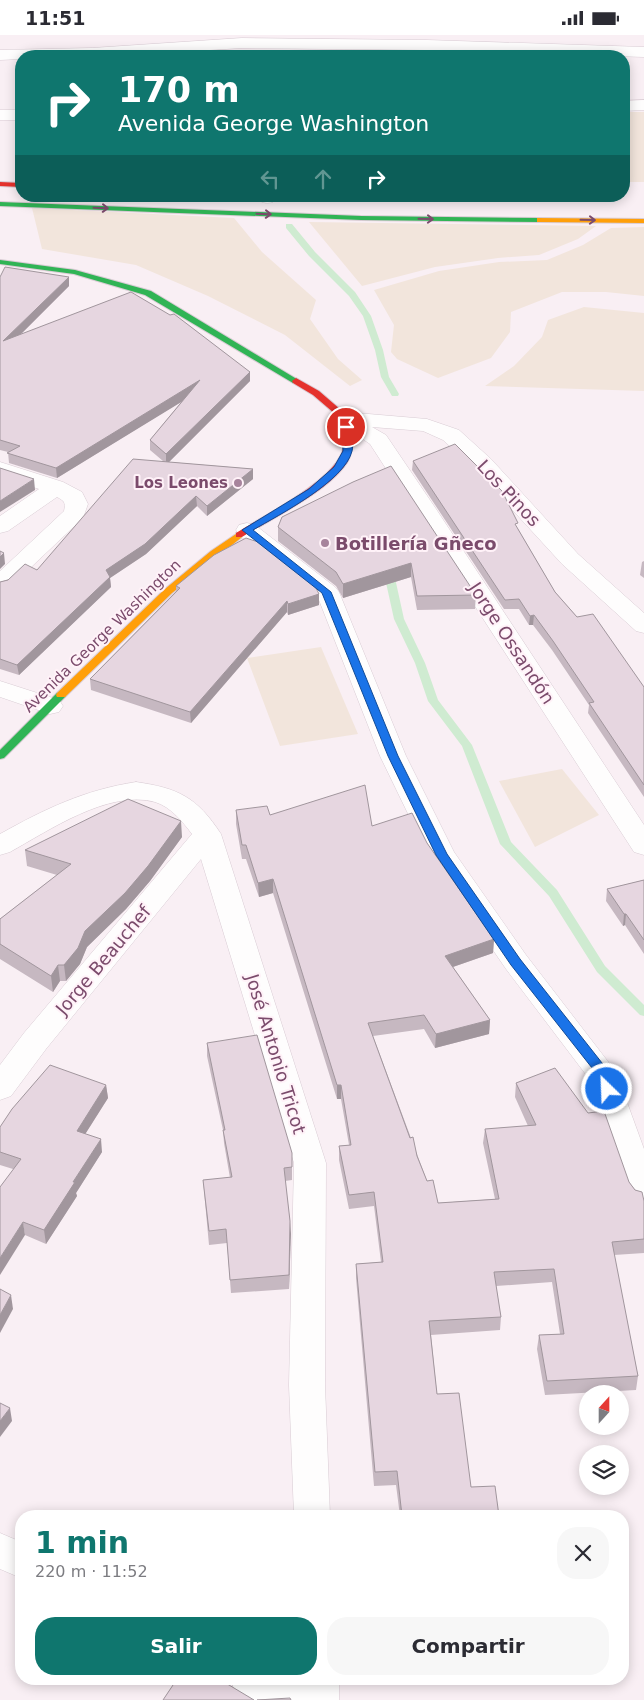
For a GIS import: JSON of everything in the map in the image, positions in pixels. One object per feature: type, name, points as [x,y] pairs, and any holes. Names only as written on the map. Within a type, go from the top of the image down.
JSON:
[{"type":"main road","points":[[0,184],[15,185]]},
{"type":"main road","points":[[0,204],[361,218],[644,221]]},
{"type":"main road","points":[[0,262],[60,268],[118,282],[148,293],[316,393],[345,418]]},
{"type":"main road","name":"Avenida George Washington","points":[[0,757],[162,595],[205,559],[247,530],[312,491],[338,468],[348,451],[345,418]]},
{"type":"street","points":[[98,50],[131,35]]},
{"type":"street","points":[[149,50],[244,45],[557,46],[615,50]]},
{"type":"street","points":[[630,51],[644,52]]},
{"type":"street","points":[[0,55],[15,55]]},
{"type":"street","points":[[630,106],[644,105]]},
{"type":"street","points":[[0,115],[15,115]]},
{"type":"street","name":"Jorge Ossandón","points":[[345,418],[378,440],[436,525],[644,846]]},
{"type":"street","name":"Los Pinos","points":[[345,418],[427,425],[451,435],[483,464],[570,559],[644,626]]},
{"type":"street","points":[[338,468],[378,440]]},
{"type":"street","points":[[0,469],[55,487],[74,497],[78,504],[75,513],[0,583]]},
{"type":"street","points":[[0,526],[34,504],[55,487]]},
{"type":"street","points":[[247,530],[327,592],[393,756],[442,855],[516,962],[601,1071],[644,1193]]},
{"type":"street","points":[[0,689],[50,706]]},
{"type":"street","name":"José Antonio Tricot","points":[[0,846],[75,805],[112,792],[141,790],[164,796],[185,806],[198,818],[207,834],[310,1163],[307,1385],[312,1510]]},
{"type":"street","name":"Jorge Beauchef","points":[[0,1087],[207,834]]},
{"type":"street","points":[[0,1550],[15,1558]]},
{"type":"street","points":[[262,1685],[291,1700]]},
{"type":"street","points":[[318,1685],[319,1700]]},
{"type":"shaded area","points":[[630,112],[644,112],[644,182],[630,182]]},
{"type":"shaded area","points":[[32,208],[234,218],[262,252],[316,300],[310,319],[338,359],[362,380],[350,386],[285,335],[208,296],[136,265],[42,249]]},
{"type":"shaded area","points":[[309,222],[596,226],[578,239],[539,255],[498,258],[435,267],[362,286]]},
{"type":"shaded area","points":[[644,227],[644,296],[606,292],[562,292],[511,312],[510,332],[491,358],[438,378],[397,359],[391,352],[394,325],[374,290],[439,271],[499,262],[547,260],[583,245],[611,228]]},
{"type":"shaded area","points":[[584,307],[644,313],[644,391],[485,386],[514,366],[542,337],[548,320]]},
{"type":"shaded area","points":[[321,647],[358,734],[280,746],[247,658]]},
{"type":"shaded area","points":[[562,769],[599,815],[535,847],[499,781]]},
{"type":"building","points":[[5,267],[69,277],[3,341],[131,292],[170,315],[174,314],[250,372],[166,454],[150,440],[200,380],[56,468],[7,453],[20,446],[0,440],[0,277]]},
{"type":"building","points":[[455,444],[502,491],[518,523],[515,524],[555,592],[577,617],[593,614],[644,687],[644,785],[589,703],[594,702],[553,641],[534,615],[530,616],[519,599],[505,600],[413,461]]},
{"type":"building","points":[[133,459],[253,469],[207,506],[196,496],[145,544],[106,570],[110,577],[17,665],[0,659],[0,582],[8,580],[25,564],[37,570]]},
{"type":"building","points":[[391,466],[476,595],[417,596],[411,563],[343,584],[336,572],[278,527],[282,517],[353,482]]},
{"type":"building","points":[[0,468],[34,479],[0,501]]},
{"type":"building","points":[[246,538],[258,542],[315,586],[319,594],[288,604],[287,601],[190,712],[90,679],[180,588],[176,586],[214,555]]},
{"type":"building","points":[[365,785],[372,826],[412,813],[427,843],[494,939],[445,956],[490,1020],[436,1034],[424,1015],[368,1023],[410,1138],[413,1137],[417,1156],[427,1181],[433,1180],[438,1203],[499,1199],[485,1129],[536,1125],[516,1083],[555,1068],[588,1113],[604,1111],[629,1182],[635,1190],[642,1192],[644,1201],[644,1239],[612,1242],[638,1376],[547,1381],[539,1335],[564,1334],[554,1269],[494,1272],[501,1317],[429,1321],[437,1394],[459,1393],[471,1487],[495,1486],[498,1510],[401,1510],[397,1471],[375,1472],[356,1264],[383,1262],[374,1192],[349,1195],[339,1146],[351,1145],[341,1085],[337,1085],[273,879],[258,883],[246,845],[242,845],[236,810],[267,806],[270,815]]},
{"type":"building","points":[[128,799],[181,821],[148,866],[125,893],[85,931],[78,948],[64,965],[58,965],[51,976],[0,944],[0,919],[71,864],[25,850]]},
{"type":"building","points":[[644,880],[644,940],[607,889]]},
{"type":"building","points":[[257,1035],[292,1153],[292,1167],[284,1168],[290,1221],[289,1275],[230,1280],[226,1229],[209,1231],[203,1180],[232,1177],[223,1130],[225,1130],[207,1043]]},
{"type":"building","points":[[50,1065],[106,1085],[77,1131],[101,1139],[44,1230],[23,1222],[0,1258],[0,1187],[21,1159],[0,1152],[0,1127],[12,1109]]},
{"type":"building","points":[[0,1289],[11,1295],[0,1315]]},
{"type":"building","points":[[0,1403],[10,1408],[0,1421]]},
{"type":"building","points":[[173,1685],[229,1685],[254,1700],[163,1700]]},
{"type":"building","points":[[290,1698],[291,1700],[257,1700]]},
{"type":"waterway","points":[[289,226],[312,254],[352,294],[367,316],[379,350],[385,377],[395,394]]},
{"type":"waterway","points":[[388,569],[399,619],[420,663],[433,701],[467,745],[506,844],[553,893],[601,969],[644,1012]]},
{"type":"traffic: fast","points":[[0,204],[361,218],[540,220]]},
{"type":"traffic: fast","points":[[0,262],[75,272],[148,293],[296,381]]},
{"type":"traffic: fast","points":[[0,756],[61,695]]},
{"type":"traffic: slow","points":[[540,220],[644,221]]},
{"type":"traffic: slow","points":[[61,695],[169,591],[214,553],[239,535]]},
{"type":"traffic: jam","points":[[0,184],[15,185]]},
{"type":"traffic: jam","points":[[239,535],[319,485],[343,460],[348,449],[345,418],[316,393],[296,381]]},
{"type":"place","name":"Los Leones","points":[[238,483]]},
{"type":"place","name":"Botillería Gñeco","points":[[325,543]]},
{"type":"route","points":[[346,427],[348,451],[338,468],[312,491],[247,530],[327,592],[393,756],[442,855],[516,962],[601,1071],[607,1089]]}]
